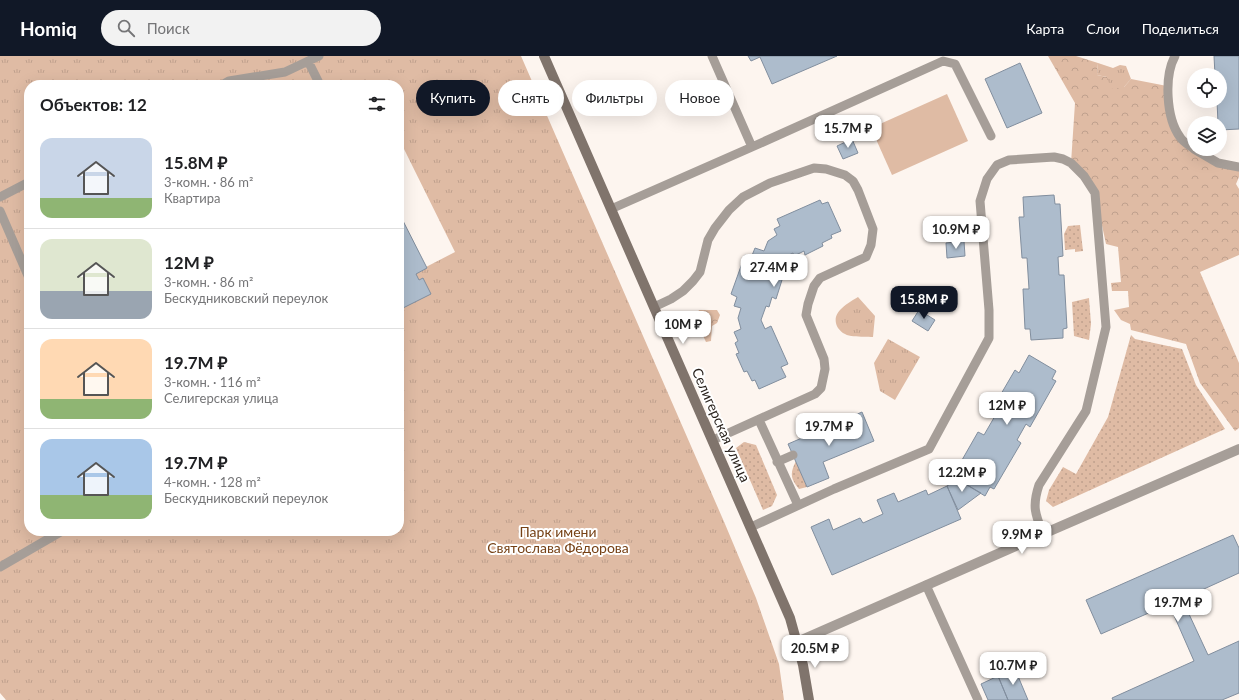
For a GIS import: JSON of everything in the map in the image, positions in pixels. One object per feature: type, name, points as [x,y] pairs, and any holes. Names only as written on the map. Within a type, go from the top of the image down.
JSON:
[{"type":"street","name":"Селигерская улица","points":[[544,56],[790,618],[803,665],[809,700]]},
{"type":"street","points":[[797,642],[1239,450]]},
{"type":"lane","points":[[235,80],[285,72],[319,56]]},
{"type":"lane","points":[[712,56],[752,147]]},
{"type":"lane","points":[[1175,56],[1172,62],[1167,86],[1170,110],[1176,131],[1187,143]]},
{"type":"lane","points":[[308,61],[318,80]]},
{"type":"lane","points":[[611,209],[943,62],[955,64],[991,136]]},
{"type":"lane","points":[[751,527],[929,449],[989,338],[989,310],[980,201],[988,179],[997,165],[1010,160],[1054,156],[1070,163],[1084,176],[1095,193],[1106,327],[1086,411],[1039,485],[1035,507],[1036,518],[1043,534]]},
{"type":"lane","points":[[1206,156],[1218,163],[1239,167]]},
{"type":"lane","points":[[654,307],[671,299],[683,291],[693,281],[700,272],[708,240],[715,228],[729,210],[743,197],[770,183],[814,168],[835,171],[845,175],[853,181],[873,229],[871,245],[866,256],[820,278],[812,291],[806,315],[824,359],[825,369],[821,388],[816,394],[713,440]]},
{"type":"lane","points":[[0,197],[24,185]]},
{"type":"lane","points":[[0,211],[24,266]]},
{"type":"lane","points":[[758,420],[798,506]]},
{"type":"lane","points":[[777,462],[793,455]]},
{"type":"lane","points":[[0,567],[53,536]]},
{"type":"lane","points":[[926,585],[978,700]]},
{"type":"green space","name":"Парк имени Святослава Фёдорова","points":[[0,56],[521,56],[531,80],[498,80],[498,116],[547,116],[756,598],[779,664],[784,700],[6,700],[0,693]]},
{"type":"green space","points":[[1048,56],[1076,56],[1098,63],[1097,75],[1107,77],[1124,87],[1131,79],[1167,86],[1176,131],[1187,142],[1187,156],[1212,156],[1239,167],[1239,177],[1236,184],[1239,189],[1239,255],[1200,272],[1239,363],[1239,428],[1235,431],[1200,383],[1186,344],[1131,330],[1130,324],[1121,320],[1114,310],[1129,307],[1128,291],[1112,291],[1111,283],[1121,282],[1118,247],[1106,244],[1095,193],[1071,163],[1075,103]]},
{"type":"green space","points":[[1098,63],[1113,68],[1120,65],[1126,66],[1131,79],[1124,87],[1111,89],[1107,77],[1097,75]]},
{"type":"green space","points":[[947,94],[968,141],[892,175],[871,128]]},
{"type":"green space","points":[[1080,225],[1083,251],[1075,252],[1075,249],[1065,250],[1064,234],[1068,226]]},
{"type":"green space","points":[[858,297],[875,316],[873,337],[848,335],[840,331],[836,323],[836,318],[841,309]]},
{"type":"green space","points":[[1089,298],[1091,324],[1089,340],[1074,336],[1072,302]]},
{"type":"green space","points":[[699,310],[717,310],[720,315],[717,323],[712,326],[711,341],[706,342],[699,326],[697,314]]},
{"type":"green space","points":[[1131,335],[1135,339],[1182,349],[1196,385],[1225,429],[1053,507],[1046,501],[1049,490],[1063,467],[1076,474],[1108,417]]},
{"type":"green space","points":[[888,339],[920,357],[895,400],[880,391],[874,363]]},
{"type":"green space","points":[[744,442],[756,445],[777,495],[772,506],[763,510],[736,448]]},
{"type":"green space","points":[[796,461],[807,487],[799,489],[794,482],[792,472]]},
{"type":"building","points":[[748,56],[837,56],[772,84],[760,57],[751,61]]},
{"type":"building","points":[[1214,56],[1239,56],[1239,129],[1227,130],[1227,116],[1218,116],[1217,108],[1227,108],[1227,68],[1215,68]]},
{"type":"building","points":[[1020,63],[1042,113],[1007,128],[985,79]]},
{"type":"building","points":[[852,139],[858,153],[843,159],[837,146]]},
{"type":"building","points":[[1054,195],[1055,204],[1060,204],[1063,256],[1058,257],[1059,275],[1064,275],[1067,328],[1063,329],[1063,338],[1031,340],[1030,329],[1025,329],[1023,289],[1029,289],[1027,258],[1022,258],[1019,217],[1024,217],[1023,197]]},
{"type":"building","points":[[820,200],[822,204],[828,202],[841,231],[831,235],[832,238],[822,243],[823,246],[805,255],[804,251],[794,256],[793,253],[783,258],[780,266],[783,268],[779,279],[782,280],[776,299],[772,297],[769,307],[766,306],[761,320],[765,329],[771,326],[788,364],[781,367],[786,377],[759,389],[755,380],[752,381],[747,371],[744,372],[736,354],[739,353],[735,343],[738,341],[734,332],[741,329],[738,318],[741,308],[734,306],[737,297],[731,294],[745,255],[751,258],[755,248],[764,251],[768,241],[777,235],[774,229],[780,226],[777,219]]},
{"type":"building","points":[[404,223],[427,268],[416,274],[419,280],[423,278],[431,294],[404,308]]},
{"type":"building","points":[[964,241],[965,256],[947,258],[946,243]]},
{"type":"building","points":[[919,310],[935,320],[928,331],[912,321]]},
{"type":"building","points":[[1029,355],[1056,371],[1052,379],[1056,381],[1030,427],[1026,424],[1017,440],[1021,443],[994,489],[990,487],[985,496],[957,479],[963,469],[958,467],[978,432],[984,435],[999,409],[994,406],[1015,370],[1019,373]]},
{"type":"building","points":[[862,412],[874,441],[823,462],[829,478],[807,487],[788,444]]},
{"type":"building","points":[[957,479],[981,493],[958,510],[947,486]]},
{"type":"building","points":[[947,486],[961,519],[832,575],[811,527],[829,519],[833,530],[860,518],[863,523],[883,514],[877,500],[894,493],[898,502],[926,490],[928,495]]},
{"type":"building","points":[[1233,535],[1239,548],[1239,573],[1182,599],[1208,655],[1239,641],[1239,693],[1222,700],[1113,700],[1112,698],[1194,661],[1169,604],[1101,634],[1086,600]]},
{"type":"building","points":[[1015,669],[1028,700],[1008,700],[998,676]]},
{"type":"building","points":[[998,676],[1008,700],[988,700],[981,684]]}]
